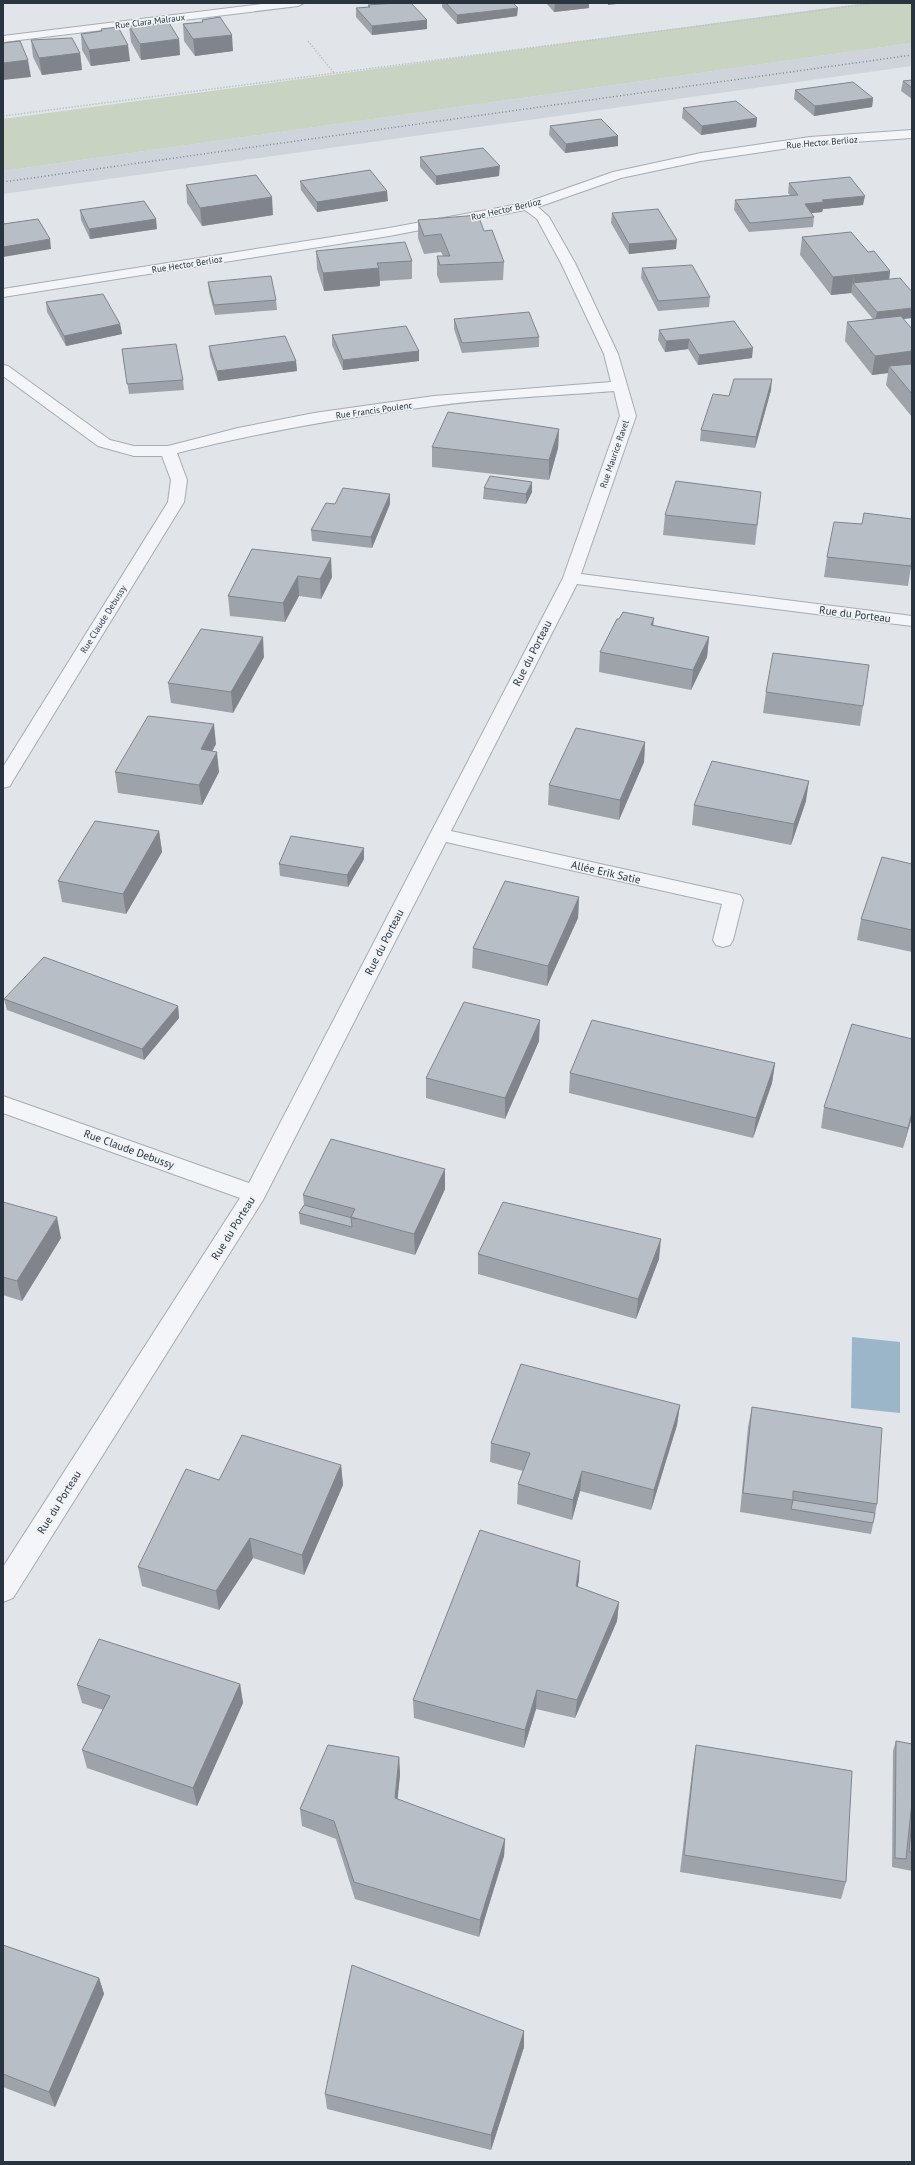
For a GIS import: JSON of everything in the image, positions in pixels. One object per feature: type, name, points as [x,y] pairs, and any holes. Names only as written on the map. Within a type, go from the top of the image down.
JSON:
[{"type":"street","name":"Rue Clara Malraux","points":[[3,39],[298,3]]},
{"type":"street","name":"Rue Hector Berlioz","points":[[3,293],[389,232],[528,206],[618,176],[702,157],[810,141],[910,137]]},
{"type":"street","name":"Rue Maurice Ravel","points":[[528,206],[542,217],[568,263],[611,354],[618,386],[628,416],[571,578]]},
{"type":"street","name":"Rue Francis Poulenc","points":[[3,369],[104,443],[134,451],[168,451],[238,433],[314,418],[434,401],[618,386]]},
{"type":"street","name":"Rue Claude Debussy","points":[[3,782],[176,502],[179,480],[168,451]]},
{"type":"street","name":"Rue du Porteau","points":[[3,1590],[255,1194],[571,578],[912,621]]},
{"type":"street","name":"Allée Erik Satie","points":[[439,834],[733,900],[723,940]]},
{"type":"street","name":"Rue Claude Debussy","points":[[3,1104],[255,1194]]},
{"type":"path","points":[[3,116],[877,3]]},
{"type":"shaded area","points":[[912,43],[912,66],[3,194],[3,171]]},
{"type":"green space","points":[[865,3],[912,3],[912,43],[3,171],[3,119]]},
{"type":"water","points":[[852,1337],[900,1342],[900,1413],[851,1408]]},
{"type":"building","points":[[411,3],[427,20],[372,26],[356,8],[370,7],[368,5]]},
{"type":"building","points":[[446,3],[513,3],[518,8],[457,15]]},
{"type":"building","points":[[220,17],[232,35],[193,39],[183,24],[203,22],[202,20]]},
{"type":"building","points":[[169,23],[179,39],[140,44],[129,26]]},
{"type":"building","points":[[118,27],[128,45],[89,50],[81,34],[102,31],[101,29]]},
{"type":"building","points":[[72,38],[80,53],[39,58],[31,40]]},
{"type":"building","points":[[20,41],[28,60],[3,63],[3,43]]},
{"type":"building","points":[[912,80],[912,88],[903,81]]},
{"type":"building","points":[[853,82],[873,98],[815,106],[795,90]]},
{"type":"building","points":[[736,101],[757,118],[702,126],[683,108]]},
{"type":"building","points":[[601,119],[618,136],[566,144],[550,126]]},
{"type":"building","points":[[483,148],[500,166],[436,176],[420,157]]},
{"type":"building","points":[[370,170],[387,191],[317,202],[300,181]]},
{"type":"building","points":[[256,175],[272,197],[200,208],[186,185]]},
{"type":"building","points":[[850,177],[865,196],[822,200],[824,202],[805,204],[814,217],[750,223],[735,200],[798,195],[789,183]]},
{"type":"building","points":[[144,201],[156,219],[89,229],[80,210]]},
{"type":"building","points":[[658,209],[677,240],[629,244],[612,213]]},
{"type":"building","points":[[478,215],[484,231],[492,230],[504,262],[440,265],[437,256],[450,256],[441,234],[424,236],[418,220]]},
{"type":"building","points":[[38,219],[50,239],[3,247],[3,224]]},
{"type":"building","points":[[851,232],[868,252],[874,251],[890,271],[833,277],[802,237]]},
{"type":"building","points":[[405,242],[412,261],[377,263],[379,268],[323,273],[316,251]]},
{"type":"building","points":[[692,265],[710,297],[658,301],[642,268]]},
{"type":"building","points":[[271,276],[276,300],[214,305],[208,282]]},
{"type":"building","points":[[900,278],[912,292],[912,308],[877,312],[853,283]]},
{"type":"building","points":[[103,294],[120,324],[64,336],[46,302]]},
{"type":"building","points":[[529,312],[539,337],[462,343],[454,319]]},
{"type":"building","points":[[901,316],[912,329],[912,351],[875,356],[847,322]]},
{"type":"building","points":[[734,321],[753,348],[699,355],[689,339],[666,341],[659,330]]},
{"type":"building","points":[[406,326],[419,351],[343,360],[332,335]]},
{"type":"building","points":[[285,336],[296,361],[217,371],[209,346]]},
{"type":"building","points":[[176,344],[183,380],[127,384],[122,349]]},
{"type":"building","points":[[912,364],[912,394],[889,366]]},
{"type":"building","points":[[734,379],[772,379],[756,437],[701,430],[713,394],[729,396]]},
{"type":"building","points":[[448,412],[559,429],[549,460],[432,447]]},
{"type":"building","points":[[490,476],[532,482],[526,494],[484,488]]},
{"type":"building","points":[[676,481],[761,492],[757,525],[665,515]]},
{"type":"building","points":[[343,488],[390,494],[371,537],[311,530],[326,503],[335,504]]},
{"type":"building","points":[[864,513],[912,519],[911,566],[827,557],[834,522],[862,524]]},
{"type":"building","points":[[252,549],[331,558],[320,579],[298,576],[283,603],[228,596]]},
{"type":"building","points":[[623,612],[654,618],[651,625],[709,637],[693,670],[600,652],[617,619],[619,619]]},
{"type":"building","points":[[201,629],[263,637],[231,692],[168,683]]},
{"type":"building","points":[[773,653],[869,665],[863,706],[766,692]]},
{"type":"building","points":[[148,716],[214,724],[201,749],[217,752],[199,785],[115,772]]},
{"type":"building","points":[[576,728],[645,742],[620,800],[549,785]]},
{"type":"building","points":[[712,761],[809,781],[794,824],[694,805]]},
{"type":"building","points":[[95,821],[159,831],[123,894],[58,881]]},
{"type":"building","points":[[291,836],[364,848],[347,875],[279,864]]},
{"type":"building","points":[[882,857],[912,864],[912,930],[861,919]]},
{"type":"building","points":[[505,881],[579,897],[548,966],[473,948]]},
{"type":"building","points":[[44,957],[178,1006],[142,1049],[4,999]]},
{"type":"building","points":[[464,1002],[540,1020],[505,1098],[426,1078]]},
{"type":"building","points":[[592,1020],[775,1063],[756,1118],[570,1073]]},
{"type":"building","points":[[852,1024],[912,1039],[912,1112],[908,1128],[824,1107]]},
{"type":"building","points":[[331,1139],[445,1169],[414,1234],[351,1217],[355,1209],[303,1195]]},
{"type":"building","points":[[3,1202],[57,1217],[17,1281],[3,1277]]},
{"type":"building","points":[[503,1202],[661,1239],[638,1299],[478,1254]]},
{"type":"building","points":[[304,1205],[351,1218],[352,1227],[299,1213]]},
{"type":"building","points":[[521,1364],[680,1405],[654,1490],[582,1471],[573,1500],[518,1484],[530,1453],[491,1443]]},
{"type":"building","points":[[752,1407],[882,1428],[877,1504],[793,1491],[793,1500],[743,1493]]},
{"type":"building","points":[[242,1435],[341,1465],[302,1555],[250,1538],[216,1591],[138,1567],[186,1469],[219,1480]]},
{"type":"building","points":[[793,1500],[875,1513],[873,1523],[791,1509]]},
{"type":"building","points":[[480,1530],[580,1561],[576,1586],[619,1602],[577,1700],[537,1690],[525,1730],[413,1700]]},
{"type":"building","points":[[99,1639],[240,1684],[193,1788],[82,1750],[110,1696],[77,1685]]},
{"type":"building","points":[[896,1741],[912,1744],[912,1802],[906,1859],[895,1858]]},
{"type":"building","points":[[328,1745],[399,1757],[395,1798],[505,1839],[480,1920],[354,1882],[334,1821],[300,1809]]},
{"type":"building","points":[[696,1745],[852,1771],[846,1882],[684,1855]]},
{"type":"building","points":[[912,1819],[912,1852],[909,1852]]},
{"type":"building","points":[[3,1945],[99,1978],[49,2092],[3,2074]]},
{"type":"building","points":[[352,1965],[524,2031],[491,2135],[325,2094]]},
{"type":"railway","points":[[3,182],[912,55]]}]
